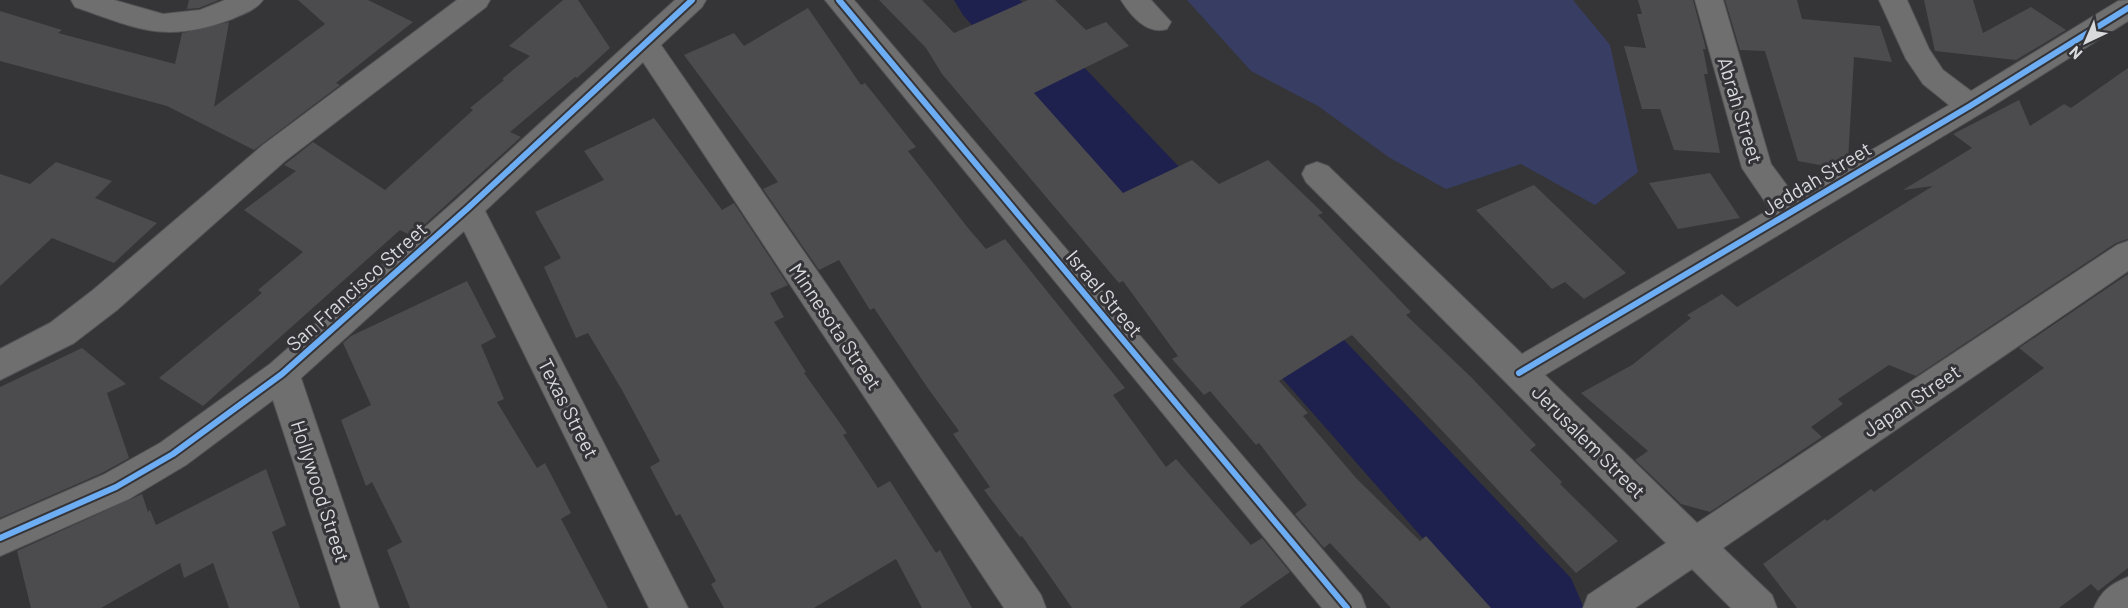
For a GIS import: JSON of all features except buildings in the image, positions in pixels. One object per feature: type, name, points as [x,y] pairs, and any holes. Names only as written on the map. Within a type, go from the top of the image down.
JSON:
[{"type":"street","points":[[84,0],[153,22],[191,21],[225,13],[249,0]]},
{"type":"street","points":[[0,365],[62,333],[105,300],[274,153],[476,0]]},
{"type":"street","name":"San Francisco Street","points":[[0,538],[116,487],[173,453],[282,374],[468,208],[692,0]]},
{"type":"street","name":"Israel Street","points":[[839,0],[1347,608]]},
{"type":"street","points":[[1135,0],[1157,22]]},
{"type":"street","name":"Abrah Street","points":[[1709,0],[1757,168],[1790,212]]},
{"type":"street","points":[[1893,0],[1916,52],[1933,76],[1970,106]]},
{"type":"street","name":"Jeddah Street","points":[[1519,373],[1970,106],[2128,8]]},
{"type":"street","name":"Minnesota Street","points":[[645,44],[1027,608]]},
{"type":"street","name":"Jerusalem Street","points":[[1317,174],[1758,608]]},
{"type":"street","name":"Texas Street","points":[[468,208],[669,608]]},
{"type":"street","name":"Japan Street","points":[[1602,608],[2128,254]]},
{"type":"street","name":"Hollywood Street","points":[[282,374],[360,608]]},
{"type":"street","points":[[2113,608],[2128,596]]},
{"type":"shaded area","points":[[1187,0],[1573,0],[1610,45],[1638,172],[1595,205],[1521,164],[1446,189],[1390,158],[1318,106],[1251,71]]},
{"type":"waterway","points":[[984,0],[1541,608]]},
{"type":"cycle path","points":[[0,538],[116,487],[173,454],[282,374],[468,208],[692,0]]},
{"type":"cycle path","points":[[839,0],[1347,608]]},
{"type":"cycle path","points":[[1519,373],[1970,106],[2128,8]]}]
